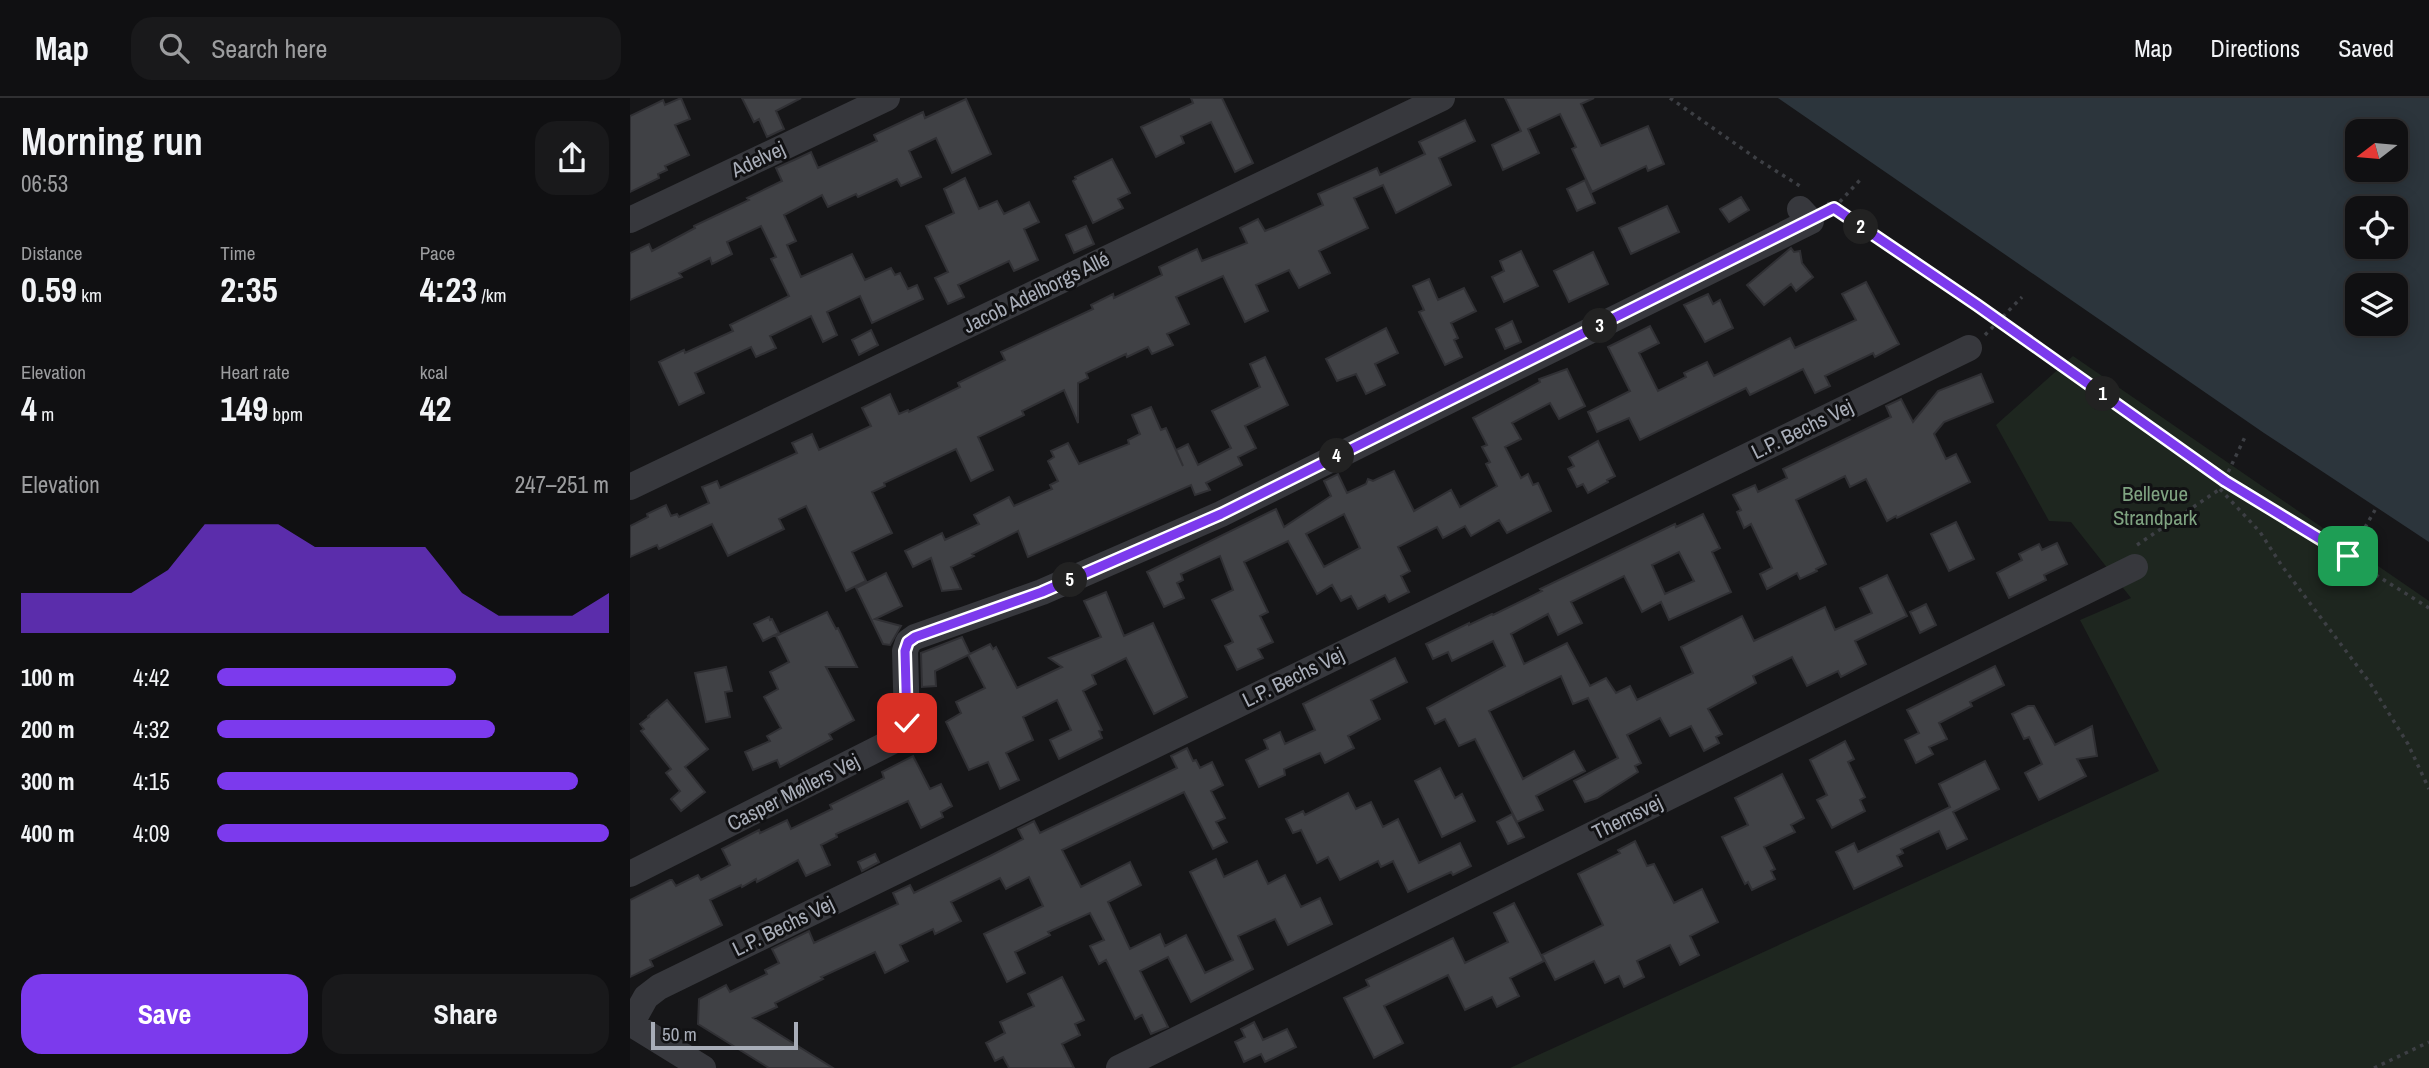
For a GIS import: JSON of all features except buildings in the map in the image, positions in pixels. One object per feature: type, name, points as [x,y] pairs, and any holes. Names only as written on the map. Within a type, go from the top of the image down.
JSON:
[{"type":"street","name":"Adelvej","points":[[630,220],[887,98]]},
{"type":"street","name":"Jacob Adelborgs Allé","points":[[630,487],[1442,98]]},
{"type":"street","name":"Casper Møllers Vej","points":[[630,874],[899,738],[905,732],[907,723],[905,651],[908,642],[915,637],[1042,592],[1221,514],[1811,206]]},
{"type":"street","name":"L.P. Bechs Vej","points":[[630,1023],[646,998],[659,987],[1969,348]]},
{"type":"street","name":"Themsvej","points":[[1119,1068],[2136,567]]},
{"type":"street","points":[[630,1023],[670,1060],[703,1068]]},
{"type":"path","points":[[1670,98],[1757,159],[1811,206],[1834,208],[2225,481],[2429,608]]},
{"type":"path","points":[[1834,208],[1860,180]]},
{"type":"path","points":[[1811,206],[1834,208]]},
{"type":"path","points":[[1969,348],[2000,322],[2022,297]]},
{"type":"path","points":[[2136,567],[2135,546],[2220,489],[2245,437]]},
{"type":"path","points":[[2220,489],[2260,532],[2282,566],[2370,683],[2408,744],[2429,789]]},
{"type":"path","points":[[2348,556],[2375,510]]},
{"type":"path","points":[[2374,1068],[2429,1042]]},
{"type":"green space","name":"Bellevue Strandpark","points":[[2073,356],[2429,601],[2429,1068],[1510,1068],[2159,771],[2080,620],[2131,598],[2071,522],[2049,521],[1996,425]]},
{"type":"shaded area","points":[[1778,98],[2429,98],[2429,542],[2264,433]]},
{"type":"route","points":[[907,723],[905,651],[908,642],[915,637],[1042,592],[1221,514],[1834,208],[1977,305],[2225,481],[2348,556]]}]
